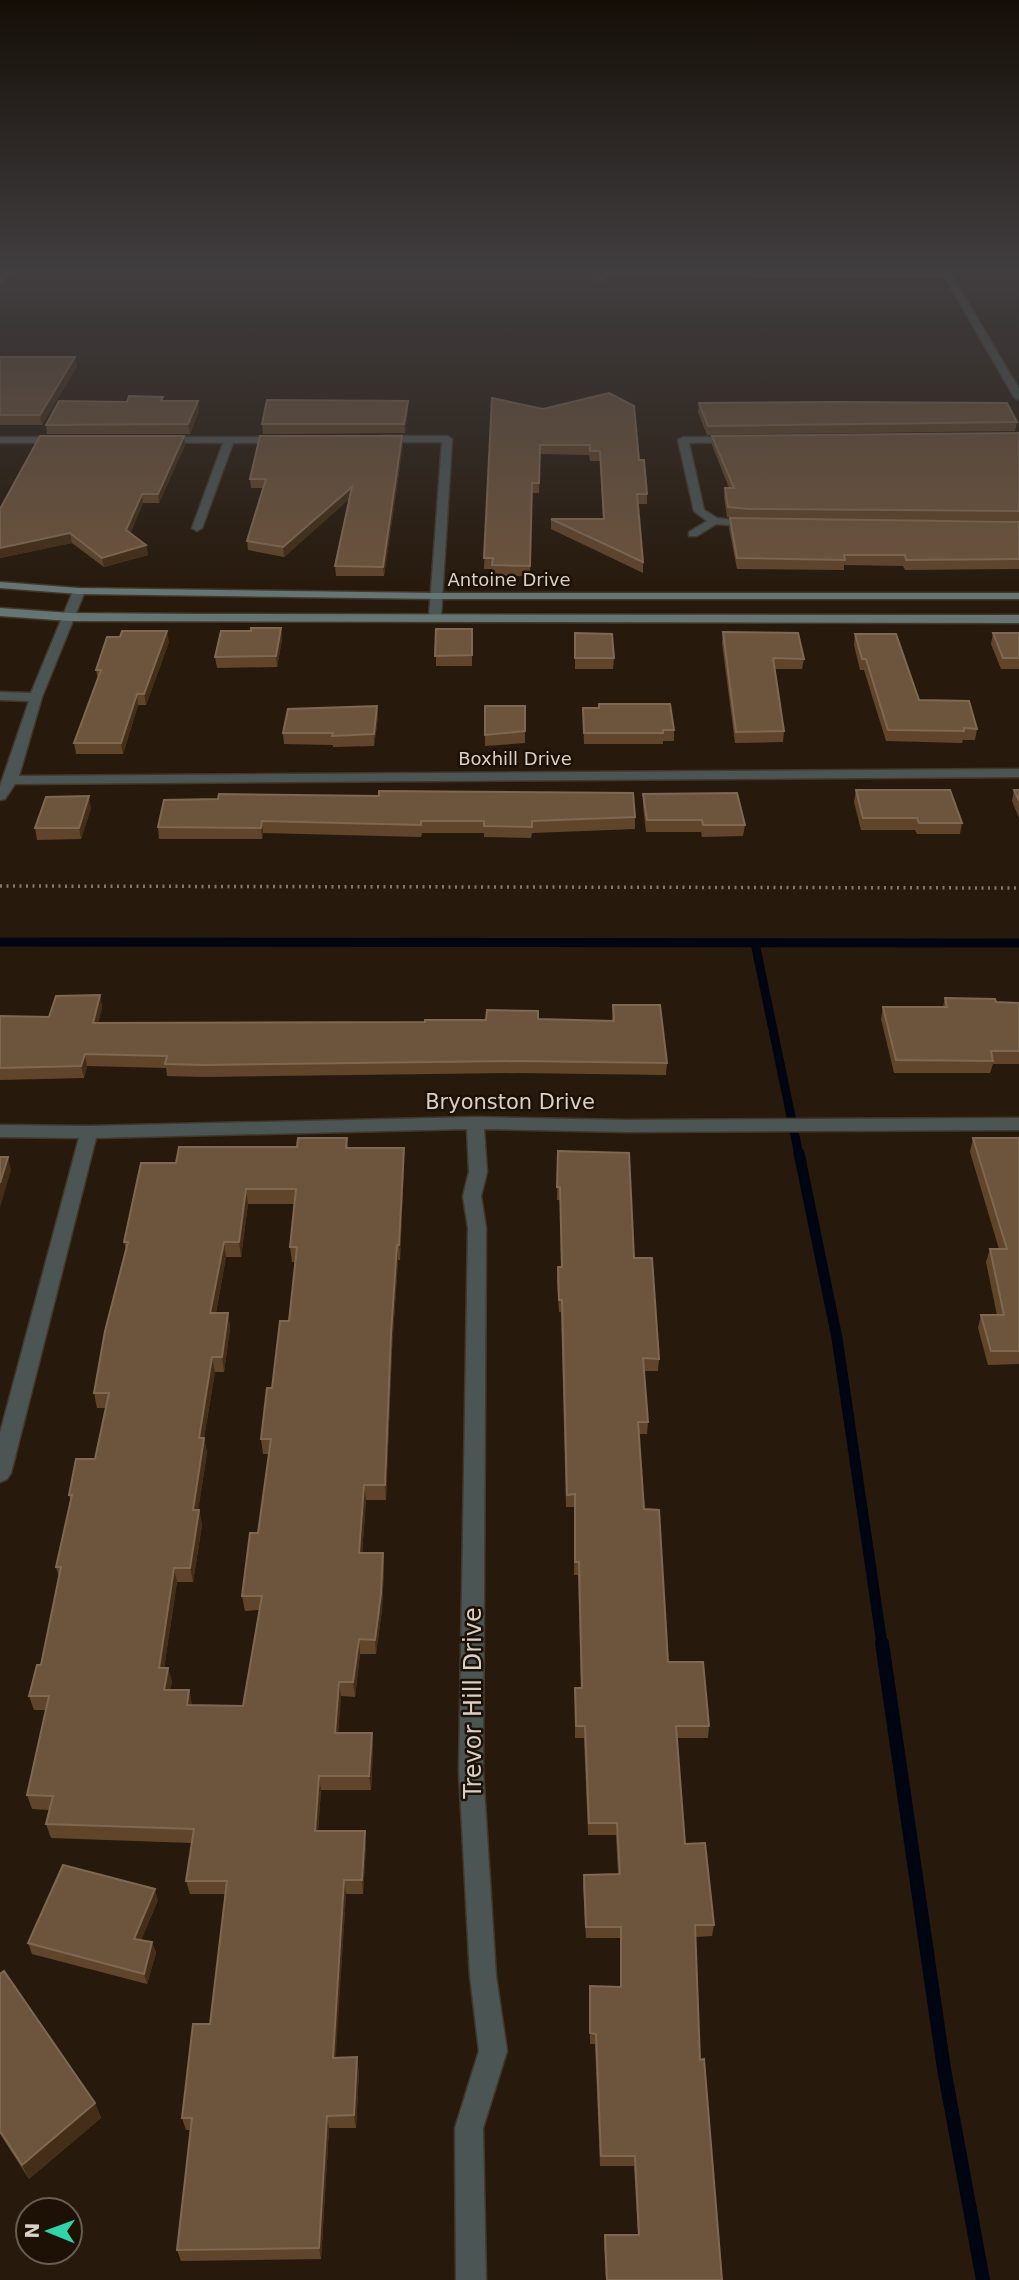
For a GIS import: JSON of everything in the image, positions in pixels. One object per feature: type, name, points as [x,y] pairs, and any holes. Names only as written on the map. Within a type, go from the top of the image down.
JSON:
[{"type":"main road","name":"Antoine Drive","points":[[0,585],[79,591],[435,596],[1019,596]]},
{"type":"main road","points":[[828,596],[834,619]]},
{"type":"main road","name":"Antoine Drive","points":[[0,612],[69,617],[1019,619]]},
{"type":"street","points":[[1005,373],[1019,397]]},
{"type":"street","points":[[365,439],[447,439],[435,617]]},
{"type":"street","points":[[752,439],[682,440],[699,511],[714,521],[769,526]]},
{"type":"street","points":[[2,443],[75,440]]},
{"type":"street","points":[[145,440],[297,440]]},
{"type":"street","points":[[197,528],[229,440]]},
{"type":"street","points":[[693,534],[714,521]]},
{"type":"street","points":[[0,796],[11,780],[36,697],[79,591]]},
{"type":"street","points":[[0,696],[36,697]]},
{"type":"street","name":"Boxhill Drive","points":[[11,780],[1019,773]]},
{"type":"street","name":"Bryonston Drive","points":[[0,1131],[89,1132],[475,1123],[1019,1124]]},
{"type":"street","name":"Trevor Hill Drive","points":[[471,2280],[469,2128],[493,2051],[483,1976],[471,1771],[477,1228],[472,1196],[478,1172],[475,1123]]},
{"type":"street","points":[[0,1473],[89,1132]]},
{"type":"path","points":[[0,886],[1019,888]]},
{"type":"building","points":[[0,373],[65,373],[40,415],[0,415]]},
{"type":"building","points":[[609,393],[634,406],[639,460],[644,460],[647,494],[637,494],[643,562],[551,519],[604,519],[600,451],[590,451],[590,445],[540,445],[539,483],[532,483],[530,566],[492,565],[493,558],[484,558],[492,398],[543,409]]},
{"type":"building","points":[[129,396],[163,397],[161,401],[198,401],[188,424],[46,425],[59,401],[127,402]]},
{"type":"building","points":[[267,400],[408,401],[404,424],[262,424]]},
{"type":"building","points":[[699,403],[1007,403],[1017,422],[708,426]]},
{"type":"building","points":[[1019,433],[1019,511],[728,507],[725,488],[734,488],[712,436]]},
{"type":"building","points":[[40,436],[184,436],[158,494],[142,494],[126,530],[146,545],[102,558],[70,533],[0,548],[0,509]]},
{"type":"building","points":[[260,436],[402,436],[383,567],[335,566],[352,487],[283,547],[247,541],[266,479],[250,479]]},
{"type":"building","points":[[730,518],[1019,522],[1019,559],[906,560],[905,555],[844,555],[845,560],[737,558]]},
{"type":"building","points":[[251,628],[281,628],[276,656],[215,657],[221,631],[251,631]]},
{"type":"building","points":[[436,629],[472,629],[472,655],[435,656]]},
{"type":"building","points":[[122,631],[167,631],[144,694],[137,694],[121,743],[74,743],[101,670],[96,670],[107,637],[120,637]]},
{"type":"building","points":[[723,632],[798,633],[804,659],[773,658],[784,731],[736,732]]},
{"type":"building","points":[[575,633],[612,634],[614,658],[575,658]]},
{"type":"building","points":[[993,633],[1019,633],[1019,658],[1003,658]]},
{"type":"building","points":[[855,634],[896,634],[919,700],[969,701],[977,729],[888,730],[866,659],[862,659]]},
{"type":"building","points":[[599,704],[670,704],[674,730],[663,730],[663,733],[584,733],[583,708],[599,708]]},
{"type":"building","points":[[377,706],[374,734],[332,736],[333,733],[283,733],[288,709]]},
{"type":"building","points":[[485,706],[525,706],[525,731],[485,735]]},
{"type":"building","points":[[856,790],[950,790],[962,823],[919,823],[917,818],[863,818]]},
{"type":"building","points":[[379,791],[633,793],[635,817],[532,821],[532,827],[484,826],[484,821],[421,821],[421,825],[262,821],[261,828],[158,827],[164,800],[218,799],[219,794],[379,796]]},
{"type":"building","points":[[737,793],[745,825],[703,825],[702,820],[647,820],[643,794]]},
{"type":"building","points":[[89,796],[79,828],[35,828],[46,797]]},
{"type":"building","points":[[100,995],[93,1023],[486,1020],[487,1010],[538,1011],[538,1019],[614,1021],[613,1005],[660,1005],[667,1063],[518,1061],[203,1065],[165,1064],[167,1056],[85,1054],[81,1066],[0,1068],[0,1016],[49,1017],[56,996]]},
{"type":"building","points":[[945,998],[995,999],[996,1002],[1019,1003],[1019,1051],[991,1051],[993,1061],[896,1060],[883,1007],[947,1007]]},
{"type":"building","points":[[298,1138],[347,1138],[346,1148],[404,1148],[391,1334],[385,1485],[364,1485],[359,1553],[383,1553],[381,1594],[375,1640],[359,1639],[353,1682],[339,1682],[335,1733],[372,1733],[369,1776],[319,1776],[315,1831],[365,1831],[362,1880],[344,1880],[333,2058],[357,2057],[354,2115],[327,2116],[319,2248],[177,2250],[192,2118],[182,2118],[193,2024],[210,2024],[227,1881],[186,1881],[194,1829],[46,1824],[53,1796],[27,1795],[49,1696],[29,1696],[37,1665],[41,1665],[61,1567],[56,1567],[72,1495],[69,1495],[76,1459],[95,1459],[109,1393],[94,1393],[105,1331],[128,1242],[124,1242],[141,1163],[176,1163],[179,1147],[297,1147]],"holes":[[[246,1189],[296,1189],[290,1247],[297,1247],[289,1321],[280,1321],[272,1388],[267,1388],[261,1439],[271,1439],[258,1533],[250,1533],[242,1596],[262,1596],[243,1706],[187,1705],[189,1690],[164,1690],[168,1668],[159,1668],[174,1568],[190,1568],[199,1510],[193,1510],[204,1438],[199,1438],[212,1357],[222,1357],[228,1313],[210,1313],[224,1242],[239,1242]]]},
{"type":"building","points":[[973,1138],[1019,1138],[1019,1351],[991,1351],[981,1315],[1004,1315],[990,1249],[1007,1249]]},
{"type":"building","points":[[558,1151],[629,1153],[634,1258],[652,1258],[659,1359],[643,1358],[648,1422],[638,1422],[644,1509],[659,1510],[668,1662],[703,1662],[709,1726],[676,1726],[685,1844],[705,1843],[714,1925],[695,1925],[700,2060],[704,2059],[722,2280],[607,2280],[605,2235],[639,2235],[635,2156],[601,2156],[596,2034],[590,2033],[590,1986],[621,1987],[621,1927],[586,1927],[584,1875],[620,1874],[617,1823],[589,1823],[585,1726],[576,1726],[575,1688],[582,1688],[579,1562],[575,1562],[575,1494],[567,1495],[562,1300],[559,1300],[558,1267],[562,1267],[560,1187],[557,1187]]},
{"type":"building","points":[[0,1157],[8,1157],[0,1183]]},
{"type":"building","points":[[63,1865],[155,1889],[134,1939],[152,1942],[144,1974],[28,1943]]},
{"type":"building","points":[[4,1971],[95,2103],[22,2165],[0,2131],[0,1974]]},
{"type":"waterway","points":[[0,942],[1019,943]]},
{"type":"waterway","points":[[755,943],[799,1155]]},
{"type":"waterway","points":[[799,1153],[837,1338],[882,1644]]},
{"type":"waterway","points":[[882,1643],[944,2069],[983,2280]]}]
